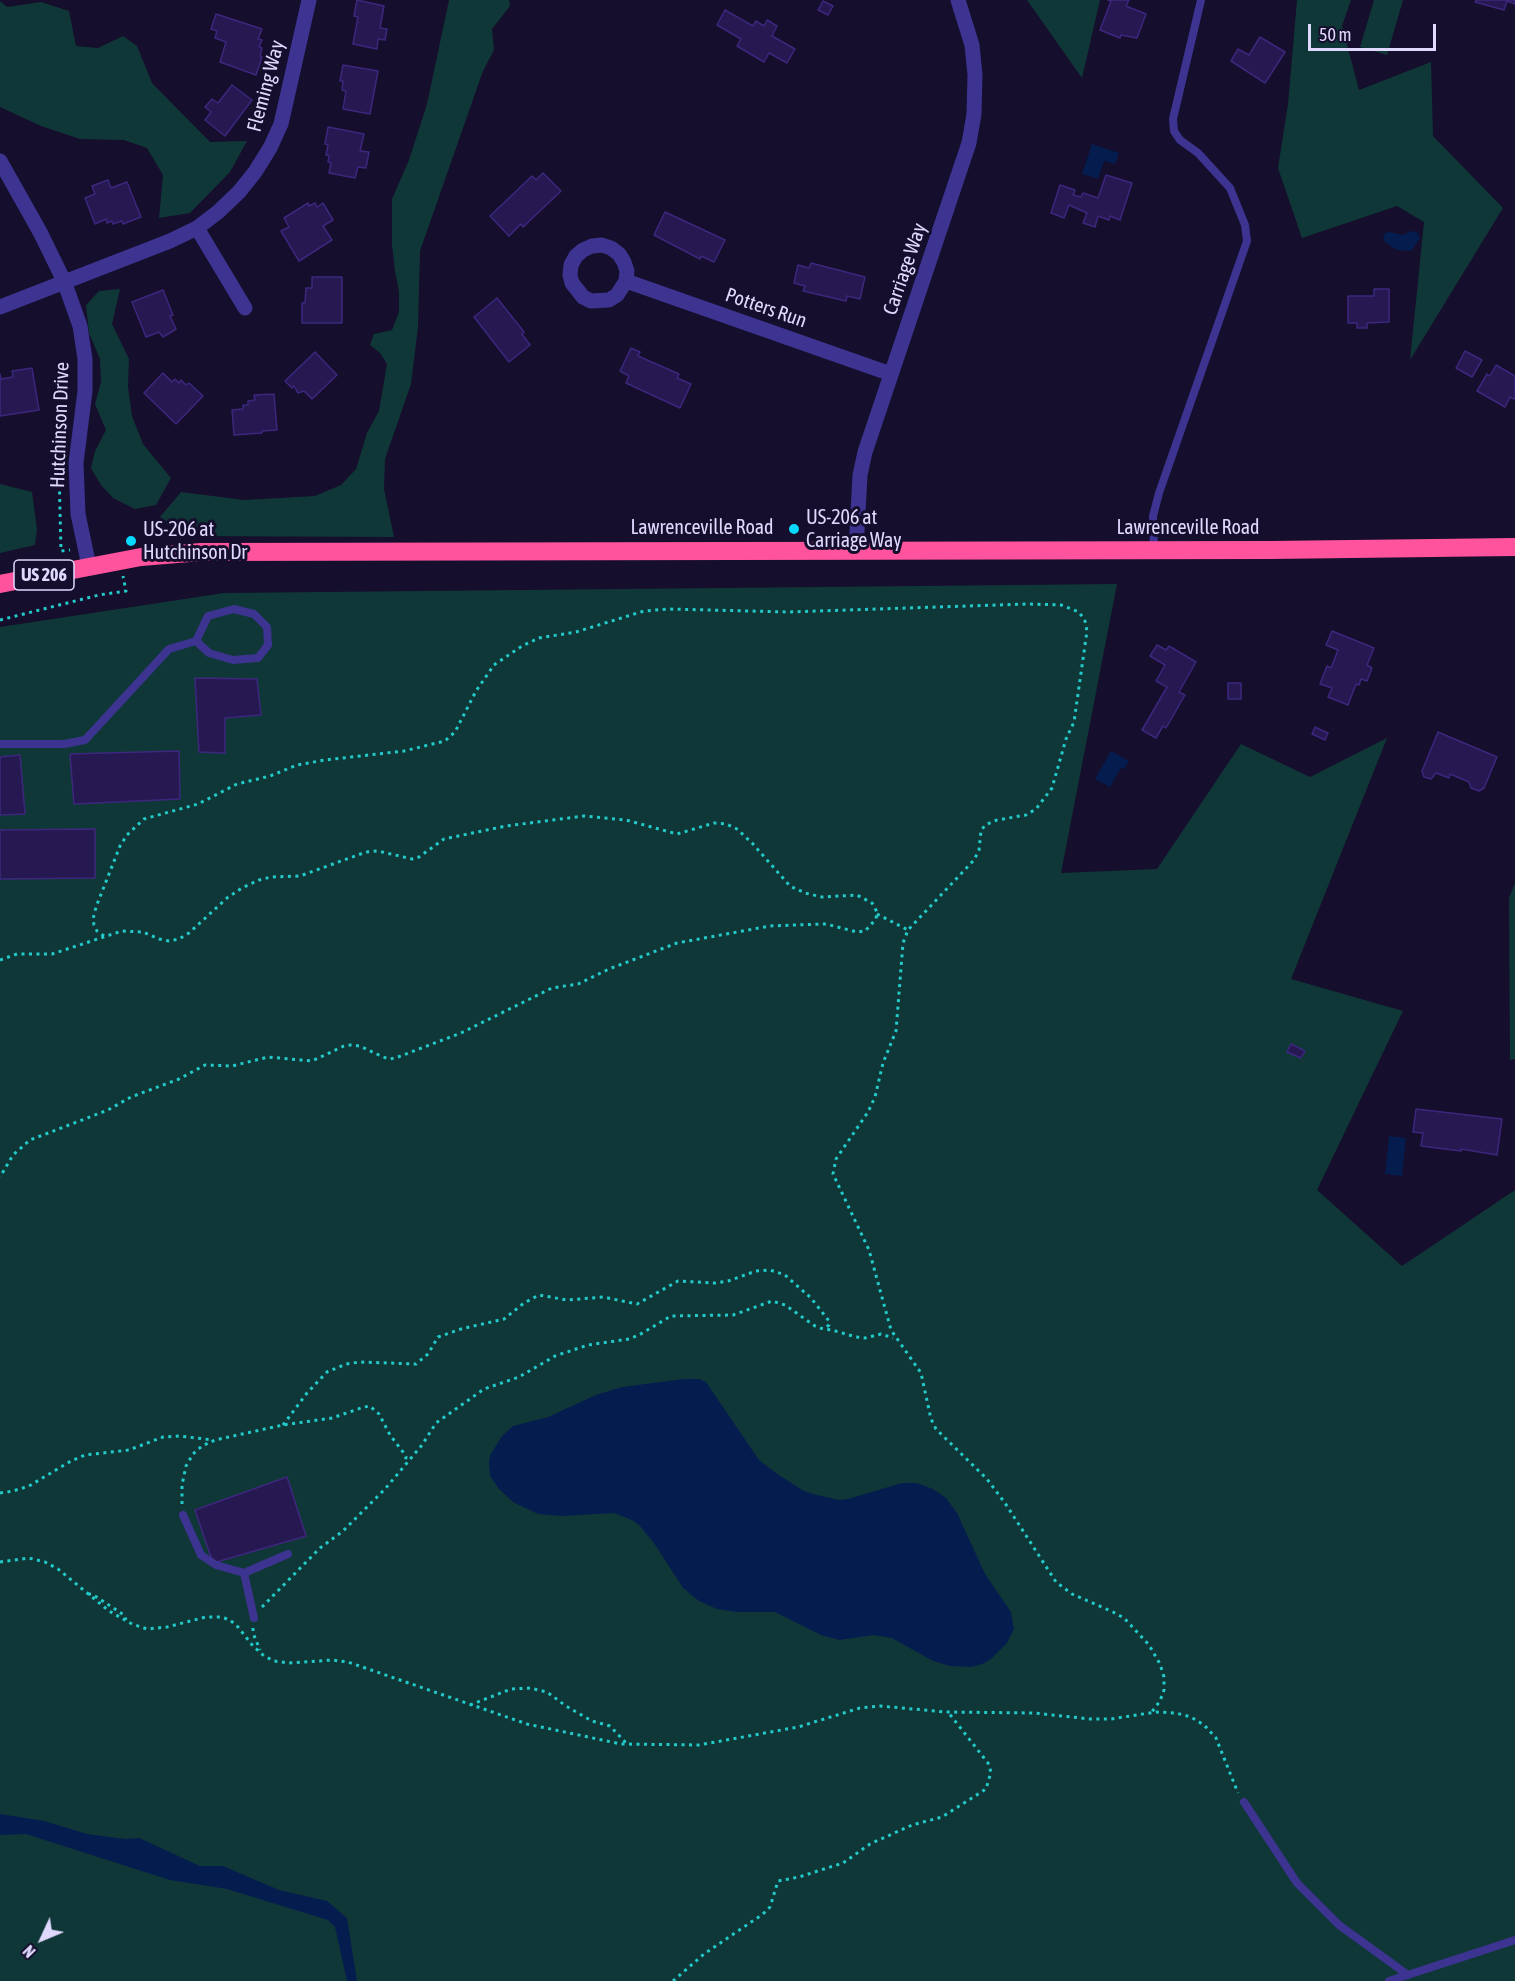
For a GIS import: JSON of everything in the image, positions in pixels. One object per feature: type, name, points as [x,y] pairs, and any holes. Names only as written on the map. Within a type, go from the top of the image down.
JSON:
[{"type":"highway","name":"Lawrenceville Road","points":[[0,584],[120,561],[201,552],[262,550],[1154,550],[1515,547]]},
{"type":"street","name":"Fleming Way","points":[[0,307],[170,241],[197,228],[218,212],[255,172],[270,148],[281,123],[309,0]]},
{"type":"street","name":"Carriage Way","points":[[856,550],[860,474],[865,452],[969,143],[974,114],[975,75],[972,45],[958,0]]},
{"type":"street","name":"Hutchinson Drive","points":[[0,161],[40,232],[64,281],[80,326],[85,359],[85,391],[76,463],[78,514],[89,566]]},
{"type":"street","points":[[197,228],[245,308]]},
{"type":"street","name":"Potters Run","points":[[626,281],[891,374]]},
{"type":"lane","points":[[1154,550],[1153,516],[1159,493],[1247,241],[1245,225],[1230,188],[1217,172],[1180,140],[1174,131],[1173,118],[1201,0]]},
{"type":"lane","points":[[0,744],[64,744],[85,740],[169,649],[196,641],[208,616],[234,609],[254,615],[267,627],[268,645],[258,658],[233,660],[209,652],[196,641]]},
{"type":"lane","points":[[183,1515],[201,1555],[216,1565],[244,1573],[288,1554]]},
{"type":"lane","points":[[244,1573],[254,1618]]},
{"type":"lane","points":[[1244,1802],[1297,1883],[1339,1925],[1408,1975]]},
{"type":"lane","points":[[1389,1981],[1515,1940]]},
{"type":"path","points":[[0,620],[99,595],[126,591],[120,561]]},
{"type":"path","points":[[104,936],[94,926],[96,907],[120,846],[127,835],[144,819],[198,804],[237,784],[270,776],[297,765],[404,751],[445,741],[455,732],[476,691],[494,665],[522,646],[539,638],[576,632],[644,611],[698,609],[789,612],[1027,604],[1061,605],[1079,612],[1085,621],[1087,631],[1074,722],[1066,740],[1052,788],[1036,809],[1026,815],[996,820],[985,825],[981,831],[979,850],[974,860],[908,930],[903,944],[896,1031],[883,1063],[875,1097],[868,1112],[836,1159],[833,1174],[868,1250],[891,1330],[921,1373],[927,1406],[936,1429],[987,1479],[1056,1582],[1072,1594],[1124,1618],[1149,1645],[1160,1664],[1164,1677],[1162,1696],[1151,1713]]},
{"type":"path","points":[[0,960],[17,954],[52,954],[122,931],[134,930],[169,941],[180,939],[227,898],[259,880],[271,877],[300,876],[366,852],[378,851],[412,858],[419,857],[444,839],[506,826],[584,816],[626,820],[677,834],[714,823],[726,824],[736,829],[752,843],[790,885],[805,893],[822,897],[857,895],[866,898],[877,908],[876,919],[865,931],[857,932],[826,924],[770,926],[677,943],[609,969],[578,984],[552,988],[461,1033],[390,1059],[360,1046],[351,1045],[312,1061],[268,1057],[232,1066],[205,1065],[179,1079],[131,1097],[108,1110],[30,1140],[13,1155],[0,1176]]},
{"type":"path","points":[[877,914],[908,930]]},
{"type":"path","points":[[283,1425],[318,1380],[327,1372],[346,1364],[360,1362],[416,1364],[428,1354],[434,1341],[444,1334],[504,1319],[524,1303],[539,1295],[567,1300],[603,1297],[637,1304],[678,1281],[715,1283],[739,1278],[756,1271],[770,1270],[786,1275],[811,1298],[829,1321],[829,1325],[823,1329]]},
{"type":"path","points":[[264,1656],[257,1646],[253,1633],[254,1618],[257,1612],[320,1548],[360,1515],[405,1466],[436,1423],[484,1389],[519,1377],[555,1356],[588,1346],[629,1339],[671,1316],[734,1315],[772,1301],[785,1305],[823,1329],[865,1338],[887,1335],[897,1341]]},
{"type":"path","points":[[183,1515],[182,1485],[186,1466],[192,1454],[215,1440],[283,1425],[332,1418],[370,1406],[380,1414],[390,1435],[404,1452],[405,1466]]},
{"type":"path","points":[[0,1492],[29,1486],[70,1461],[85,1455],[129,1450],[163,1437],[179,1436],[215,1440]]},
{"type":"path","points":[[0,1562],[29,1558],[45,1562],[58,1569],[87,1594],[93,1594],[124,1615],[126,1621],[147,1629],[167,1627],[206,1617],[221,1617],[238,1627],[264,1656],[274,1661],[348,1662],[527,1724],[581,1737],[627,1744],[699,1746],[798,1727],[860,1708],[880,1706],[948,1712],[1034,1713],[1090,1719],[1176,1713],[1191,1717],[1204,1725],[1216,1738],[1236,1790],[1244,1802]]},
{"type":"path","points":[[470,1705],[511,1689],[530,1688],[547,1692],[566,1706],[592,1720],[610,1726],[627,1744]]},
{"type":"path","points":[[673,1981],[704,1954],[763,1914],[770,1907],[778,1881],[843,1863],[870,1844],[912,1825],[942,1817],[986,1789],[991,1772],[988,1763],[948,1712]]},
{"type":"green space","points":[[449,0],[509,0],[510,6],[492,29],[494,50],[483,71],[420,251],[418,327],[411,384],[385,459],[384,489],[394,537],[185,536],[160,517],[181,492],[244,500],[315,496],[341,485],[356,469],[367,433],[379,411],[387,364],[380,353],[370,345],[374,334],[392,330],[399,312],[399,292],[392,245],[392,199],[409,160],[427,104]]},
{"type":"green space","points":[[1027,0],[1100,0],[1082,78]]},
{"type":"green space","points":[[1297,0],[1351,0],[1342,26],[1359,90],[1431,62],[1433,136],[1503,208],[1410,360],[1424,222],[1397,206],[1302,238],[1278,168],[1288,104]]},
{"type":"green space","points":[[1374,0],[1403,0],[1387,55],[1360,47]]},
{"type":"green space","points":[[0,1],[7,7],[41,2],[69,11],[76,46],[98,48],[123,36],[137,46],[152,83],[210,142],[247,141],[230,172],[190,213],[159,218],[163,175],[147,148],[124,140],[80,139],[41,126],[0,107]]},
{"type":"green space","points":[[120,289],[112,324],[129,359],[128,387],[132,416],[143,444],[171,478],[156,505],[135,509],[113,498],[101,485],[91,468],[95,451],[106,430],[95,404],[101,382],[100,359],[89,333],[86,305],[99,291]]},
{"type":"green space","points":[[0,484],[32,492],[37,529],[35,545],[0,553]]},
{"type":"green space","points":[[1117,584],[1061,873],[1157,869],[1241,744],[1310,777],[1387,738],[1291,979],[1403,1011],[1317,1190],[1402,1266],[1515,1190],[1515,1981],[0,1981],[0,627],[224,593]]},
{"type":"green space","points":[[1515,883],[1515,1059],[1510,1060],[1509,898]]},
{"type":"water","points":[[1092,144],[1119,153],[1115,164],[1104,161],[1098,179],[1082,174]]},
{"type":"water","points":[[1410,231],[1417,232],[1420,238],[1411,251],[1397,250],[1386,243],[1383,238],[1385,233],[1403,235]]},
{"type":"water","points":[[1111,751],[1129,761],[1124,769],[1121,768],[1110,787],[1095,779]]},
{"type":"water","points":[[1389,1136],[1406,1138],[1402,1176],[1385,1174]]},
{"type":"water","points":[[699,1379],[706,1382],[759,1460],[802,1490],[839,1500],[902,1483],[917,1483],[933,1489],[946,1498],[957,1513],[985,1574],[1011,1612],[1014,1629],[1007,1643],[990,1660],[982,1664],[972,1667],[950,1666],[933,1661],[892,1638],[874,1635],[839,1640],[821,1635],[775,1612],[737,1612],[717,1609],[699,1601],[683,1588],[654,1543],[632,1520],[614,1513],[561,1516],[538,1514],[513,1502],[499,1489],[490,1476],[491,1454],[502,1436],[513,1426],[548,1417],[596,1395],[622,1387]]},
{"type":"water","points":[[0,1814],[44,1821],[87,1834],[125,1839],[139,1838],[200,1866],[223,1866],[279,1890],[327,1901],[347,1918],[357,1981],[347,1981],[335,1927],[328,1920],[227,1889],[170,1880],[26,1834],[0,1835]]},
{"type":"building","points":[[357,0],[384,6],[380,28],[387,29],[385,40],[378,39],[377,49],[353,44],[358,17],[354,16]]},
{"type":"building","points":[[1108,0],[1129,0],[1126,6],[1146,14],[1137,38],[1121,35],[1120,38],[1100,30],[1111,1]]},
{"type":"building","points":[[1476,0],[1515,0],[1515,4],[1507,1],[1504,10],[1475,2]]},
{"type":"building","points":[[823,1],[833,6],[828,15],[818,10]]},
{"type":"building","points":[[725,10],[753,26],[756,21],[764,26],[767,20],[777,26],[772,36],[795,49],[787,63],[769,53],[764,62],[737,46],[741,39],[717,25]]},
{"type":"building","points":[[216,14],[262,29],[258,39],[262,40],[259,47],[262,48],[260,56],[262,57],[256,75],[220,62],[226,42],[215,38],[217,31],[211,29]]},
{"type":"building","points":[[1260,37],[1285,52],[1265,83],[1231,61],[1238,49],[1249,55]]},
{"type":"building","points":[[343,65],[378,71],[370,114],[343,109],[346,91],[342,90],[343,81],[340,81]]},
{"type":"building","points":[[232,85],[252,100],[225,136],[205,120],[211,112],[205,107],[212,99],[218,103]]},
{"type":"building","points":[[328,127],[364,134],[360,151],[369,152],[366,168],[358,167],[355,178],[329,173],[331,163],[328,162],[329,156],[326,155],[328,145],[325,144]]},
{"type":"building","points":[[543,173],[561,191],[523,227],[521,224],[509,236],[490,216],[532,176],[536,180]]},
{"type":"building","points":[[1106,175],[1132,183],[1120,220],[1110,216],[1109,220],[1098,216],[1095,227],[1083,223],[1087,213],[1069,205],[1064,218],[1051,213],[1060,185],[1075,190],[1073,195],[1081,197],[1083,193],[1098,198]]},
{"type":"building","points":[[108,180],[111,188],[127,182],[141,217],[123,224],[122,221],[107,223],[106,219],[95,224],[85,198],[95,194],[92,186]]},
{"type":"building","points":[[308,203],[309,206],[315,203],[317,207],[323,203],[333,220],[323,226],[332,240],[299,261],[281,231],[289,227],[284,218]]},
{"type":"building","points":[[665,212],[725,240],[714,262],[701,256],[700,259],[654,235]]},
{"type":"building","points":[[811,263],[865,277],[860,299],[847,296],[846,301],[803,291],[805,286],[794,283],[798,265],[809,268]]},
{"type":"building","points":[[312,277],[342,277],[342,323],[302,323],[302,303],[305,303],[306,288],[312,288]]},
{"type":"building","points":[[1374,289],[1389,289],[1389,322],[1367,323],[1367,328],[1357,328],[1357,323],[1348,323],[1348,296],[1374,296]]},
{"type":"building","points":[[163,290],[176,329],[163,337],[159,332],[146,337],[132,302]]},
{"type":"building","points":[[497,298],[524,332],[522,334],[530,345],[509,362],[474,317]]},
{"type":"building","points":[[631,348],[640,352],[638,356],[679,374],[677,378],[691,384],[680,408],[626,383],[629,376],[620,371]]},
{"type":"building","points":[[1465,351],[1482,360],[1472,377],[1456,368]]},
{"type":"building","points":[[315,352],[337,375],[312,399],[304,391],[298,393],[294,386],[292,388],[285,381]]},
{"type":"building","points":[[1496,365],[1515,376],[1515,397],[1514,399],[1510,397],[1505,407],[1477,391],[1487,374],[1490,376]]},
{"type":"building","points":[[32,368],[39,410],[0,416],[0,374],[1,379],[13,377],[12,371]]},
{"type":"building","points":[[163,373],[172,382],[175,379],[179,383],[181,380],[186,385],[189,383],[203,396],[176,424],[144,393]]},
{"type":"building","points":[[274,394],[277,430],[234,435],[232,410],[243,409],[243,405],[248,405],[248,401],[255,400],[254,395]]},
{"type":"building","points":[[1332,631],[1374,648],[1367,665],[1372,668],[1367,681],[1361,679],[1359,685],[1356,684],[1348,705],[1328,697],[1332,688],[1320,684],[1327,666],[1331,668],[1338,650],[1326,645]]},
{"type":"building","points":[[1157,645],[1166,650],[1169,646],[1196,662],[1179,692],[1185,695],[1166,728],[1163,726],[1156,738],[1142,730],[1167,687],[1156,681],[1165,665],[1150,656]]},
{"type":"building","points":[[195,678],[257,679],[261,715],[225,718],[225,753],[199,752]]},
{"type":"building","points":[[1228,683],[1241,683],[1241,699],[1228,699]]},
{"type":"building","points":[[1315,727],[1328,733],[1325,740],[1312,734]]},
{"type":"building","points":[[1438,732],[1497,757],[1484,788],[1479,791],[1471,788],[1469,782],[1450,774],[1449,778],[1436,773],[1431,779],[1424,777],[1422,771]]},
{"type":"building","points":[[179,751],[180,799],[74,804],[70,754]]},
{"type":"building","points":[[20,755],[25,814],[0,815],[0,757]]},
{"type":"building","points":[[95,829],[95,878],[0,879],[0,830]]},
{"type":"building","points":[[1291,1044],[1305,1051],[1301,1058],[1287,1052]]},
{"type":"building","points":[[1416,1109],[1502,1119],[1497,1155],[1421,1146],[1423,1133],[1413,1132]]},
{"type":"building","points":[[287,1477],[306,1536],[213,1563],[195,1510]]},
{"type":"place","name":"US-206 at Carriage Way","points":[[794,529]]},
{"type":"place","name":"US-206 at Hutchinson Dr","points":[[131,541]]}]
